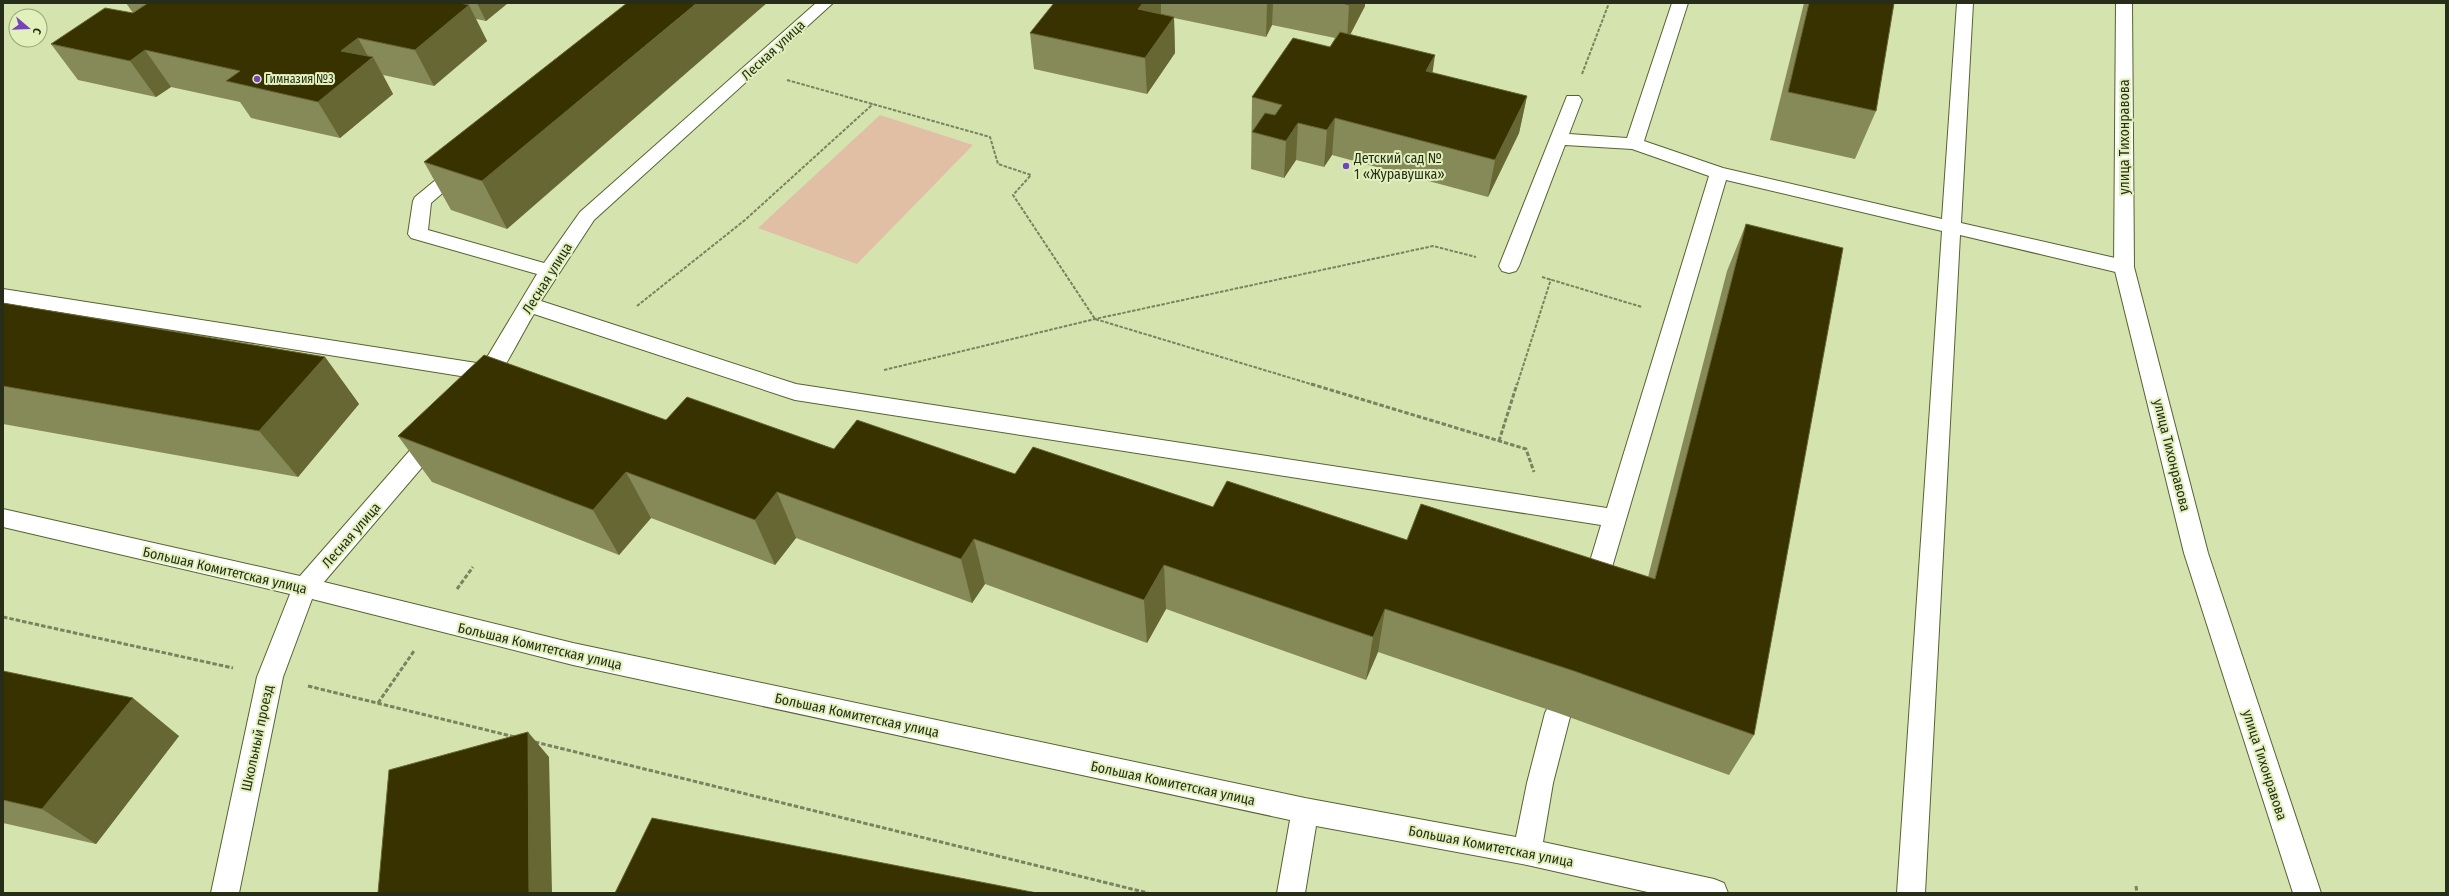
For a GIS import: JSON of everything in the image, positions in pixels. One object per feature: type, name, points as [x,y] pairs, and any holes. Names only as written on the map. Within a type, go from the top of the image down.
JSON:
[{"type":"street","name":"Лесная улица","points":[[469,397],[489,373],[549,271],[587,216],[752,70],[825,3]]},
{"type":"street","points":[[1634,144],[1680,3]]},
{"type":"street","points":[[1911,893],[1965,3]]},
{"type":"street","name":"улица Тихонравова","points":[[2124,3],[2124,266],[2196,553],[2307,893]]},
{"type":"street","points":[[1509,266],[1572,100]]},
{"type":"street","points":[[1558,139],[1634,144],[1719,172],[2124,266]]},
{"type":"street","points":[[476,155],[422,201],[418,234],[549,271]]},
{"type":"street","points":[[1589,607],[1614,518],[1719,172]]},
{"type":"street","points":[[3,296],[489,373]]},
{"type":"street","points":[[530,305],[795,392],[1614,518]]},
{"type":"street","name":"Лесная улица","points":[[305,588],[444,427]]},
{"type":"street","name":"Большая Комитетская улица","points":[[3,518],[305,588],[573,654],[1305,811],[1526,852],[1714,893]]},
{"type":"street","name":"Школьный проезд","points":[[225,893],[270,677],[305,588]]},
{"type":"street","points":[[1526,852],[1540,783],[1558,713]]},
{"type":"street","points":[[1291,893],[1305,811]]},
{"type":"path","points":[[1572,100],[1609,3]]},
{"type":"path","points":[[752,70],[990,137],[998,164],[1031,175],[1013,195],[1095,319],[1526,448],[1546,508]]},
{"type":"path","points":[[607,330],[745,220],[874,104]]},
{"type":"path","points":[[879,372],[1095,319],[1433,246],[1509,266],[1675,318]]},
{"type":"path","points":[[1499,441],[1551,279]]},
{"type":"path","points":[[3,617],[270,677],[516,737]]},
{"type":"path","points":[[532,741],[1148,893]]},
{"type":"path","points":[[2136,886],[2138,893]]},
{"type":"shaded area","points":[[880,115],[973,145],[857,264],[758,228]]},
{"type":"building","points":[[148,3],[460,3],[469,5],[415,50],[358,38],[341,51],[373,57],[318,102],[226,81],[240,71],[145,50],[130,61],[51,44],[105,8],[133,13]]},
{"type":"building","points":[[627,3],[697,3],[482,181],[424,162]]},
{"type":"building","points":[[1054,3],[1143,3],[1138,9],[1174,17],[1145,58],[1030,33]]},
{"type":"building","points":[[1809,3],[1894,3],[1876,111],[1788,92]]},
{"type":"building","points":[[1340,32],[1435,55],[1426,71],[1527,96],[1495,160],[1335,118],[1327,130],[1298,123],[1286,141],[1252,132],[1265,113],[1275,115],[1282,105],[1252,97],[1293,38],[1330,47]]},
{"type":"building","points":[[1746,224],[1843,248],[1754,735],[1574,671],[1385,609],[1373,637],[1164,565],[1144,600],[974,539],[961,559],[777,492],[755,520],[626,472],[593,510],[398,436],[484,355],[666,420],[687,397],[834,449],[857,420],[1015,474],[1033,447],[1213,507],[1227,481],[1407,540],[1421,504],[1655,579]]},
{"type":"building","points":[[3,303],[325,357],[259,431],[3,386]]},
{"type":"building","points":[[3,671],[133,698],[42,809],[3,800]]},
{"type":"building","points":[[528,732],[529,893],[378,893],[389,770]]},
{"type":"building","points":[[652,818],[1037,893],[615,893]]},
{"type":"place","name":"Гимназия №3","points":[[257,79]]},
{"type":"place","name":"Детский сад № 1 «Журавушка»","points":[[1346,166]]}]
